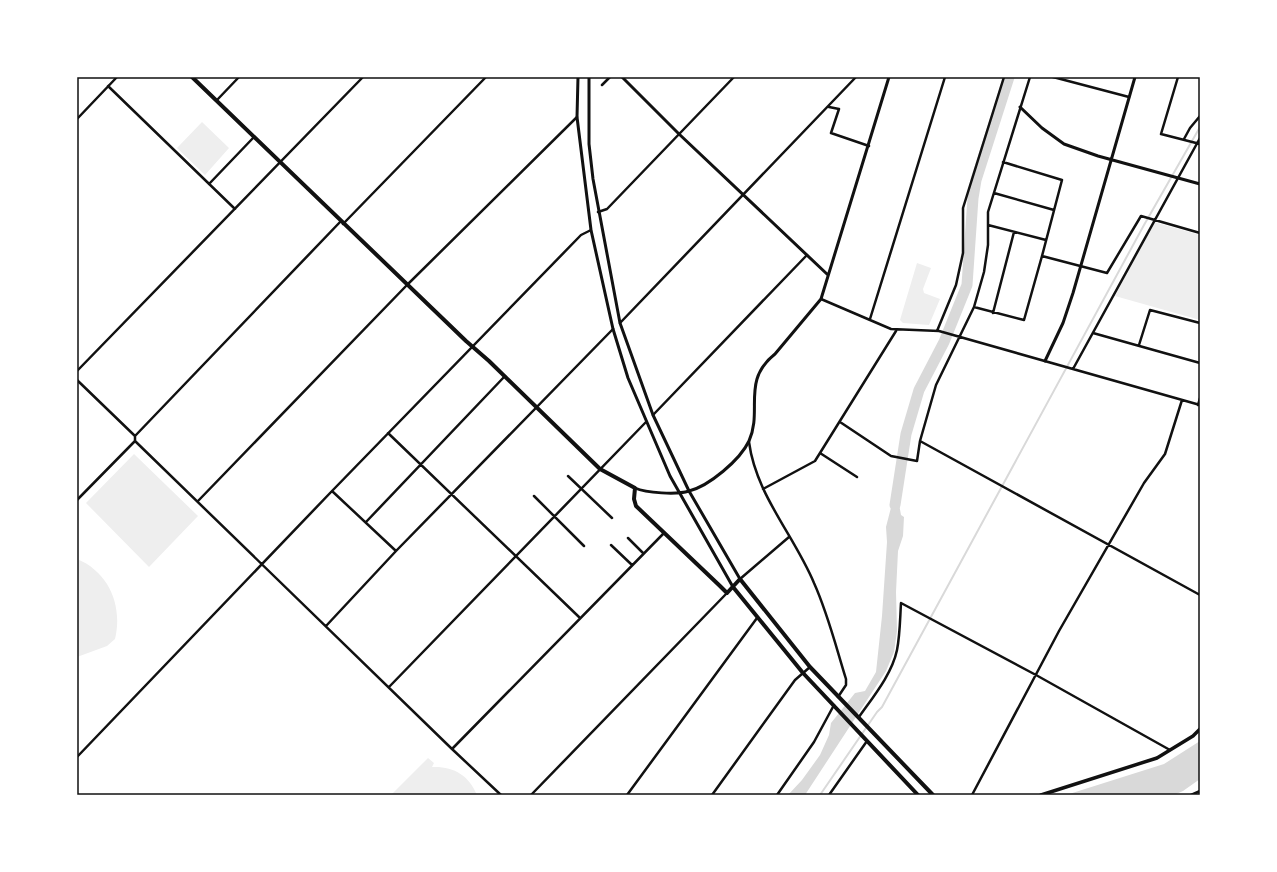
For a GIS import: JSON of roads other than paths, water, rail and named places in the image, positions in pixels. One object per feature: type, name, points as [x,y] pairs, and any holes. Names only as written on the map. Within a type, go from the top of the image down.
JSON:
[{"type":"main road","points":[[192,77],[471,347],[505,376],[600,470],[635,488],[634,499],[636,506],[727,593],[740,579],[810,667],[838,698],[933,795]]},
{"type":"main road","points":[[733,587],[803,673],[836,706],[918,795]]},
{"type":"main road","points":[[1041,795],[1157,758],[1200,730]]},
{"type":"street","points":[[77,119],[117,77]]},
{"type":"street","points":[[217,100],[239,77]]},
{"type":"street","points":[[135,436],[342,222],[486,77]]},
{"type":"street","points":[[578,77],[577,117],[591,230],[613,329],[628,378],[670,476],[733,587]]},
{"type":"street","points":[[588,77],[589,144],[598,212],[620,323],[653,415],[689,491],[740,579],[789,537]]},
{"type":"street","points":[[602,85],[610,77]]},
{"type":"street","points":[[622,77],[743,196],[828,275]]},
{"type":"street","points":[[598,212],[607,209],[734,77]]},
{"type":"street","points":[[620,323],[829,107],[856,77]]},
{"type":"street","points":[[838,698],[846,685],[846,679],[832,631],[814,582],[763,489],[752,461],[749,441],[752,424],[754,392],[757,378],[763,366],[775,354],[821,299],[889,77]]},
{"type":"street","points":[[870,319],[945,77]]},
{"type":"street","points":[[938,331],[956,285],[963,253],[963,208],[1004,77]]},
{"type":"street","points":[[840,422],[891,456],[917,461],[920,441],[936,386],[958,337],[974,307],[987,257],[988,212],[1030,77]]},
{"type":"street","points":[[1053,77],[1130,97]]},
{"type":"street","points":[[1045,361],[1063,323],[1081,266],[1135,77]]},
{"type":"street","points":[[1178,77],[1161,134],[1198,143]]},
{"type":"street","points":[[77,371],[361,78]]},
{"type":"street","points":[[108,86],[235,209]]},
{"type":"street","points":[[829,107],[839,109],[832,133],[869,146]]},
{"type":"street","points":[[1020,107],[1042,128],[1064,144],[1112,160],[1200,184]]},
{"type":"street","points":[[1184,139],[1190,128],[1200,116]]},
{"type":"street","points":[[198,501],[407,285],[577,117]]},
{"type":"street","points":[[209,184],[254,137]]},
{"type":"street","points":[[1073,370],[1200,138]]},
{"type":"street","points":[[974,307],[1024,320],[1062,180],[1003,162]]},
{"type":"street","points":[[994,193],[1054,210]]},
{"type":"street","points":[[1042,256],[1107,273],[1141,216],[1200,233]]},
{"type":"street","points":[[988,225],[1046,240]]},
{"type":"street","points":[[77,757],[471,347],[581,235],[591,230]]},
{"type":"street","points":[[993,313],[1014,232]]},
{"type":"street","points":[[653,415],[807,255]]},
{"type":"street","points":[[821,299],[896,331],[938,331],[1199,405],[1200,398]]},
{"type":"street","points":[[1139,345],[1150,310],[1200,323]]},
{"type":"street","points":[[326,626],[396,551],[613,329]]},
{"type":"street","points":[[763,489],[806,467],[814,461],[896,331]]},
{"type":"street","points":[[1093,333],[1200,363]]},
{"type":"street","points":[[366,522],[505,376]]},
{"type":"street","points":[[77,380],[135,436],[136,441],[501,795]]},
{"type":"street","points":[[972,795],[1036,674],[1108,545],[1144,483],[1165,454],[1182,400]]},
{"type":"street","points":[[389,687],[646,422]]},
{"type":"street","points":[[388,433],[451,496],[579,617]]},
{"type":"street","points":[[77,500],[136,441]]},
{"type":"street","points":[[635,488],[653,492],[689,491],[713,479],[734,460],[749,441]]},
{"type":"street","points":[[920,441],[1200,595]]},
{"type":"street","points":[[820,453],[857,477]]},
{"type":"street","points":[[568,476],[612,518]]},
{"type":"street","points":[[332,491],[396,551]]},
{"type":"street","points":[[534,496],[554,518],[584,546]]},
{"type":"street","points":[[452,749],[579,617],[664,533]]},
{"type":"street","points":[[628,538],[643,553]]},
{"type":"street","points":[[612,545],[632,565]]},
{"type":"street","points":[[531,795],[727,593]]},
{"type":"street","points":[[858,718],[881,683],[893,661],[897,650],[901,603],[1036,674],[1171,750]]},
{"type":"street","points":[[627,795],[757,618]]},
{"type":"street","points":[[712,795],[794,680],[810,667]]},
{"type":"street","points":[[777,795],[814,742],[836,706]]},
{"type":"street","points":[[829,795],[867,740]]},
{"type":"street","points":[[1191,795],[1200,790]]},
{"type":"waterway","points":[[895,505],[906,434],[919,390],[944,342],[967,285],[973,198],[976,180],[1009,77]]},
{"type":"waterway","points":[[820,795],[877,712],[882,707],[1144,225],[1200,127]]}]
